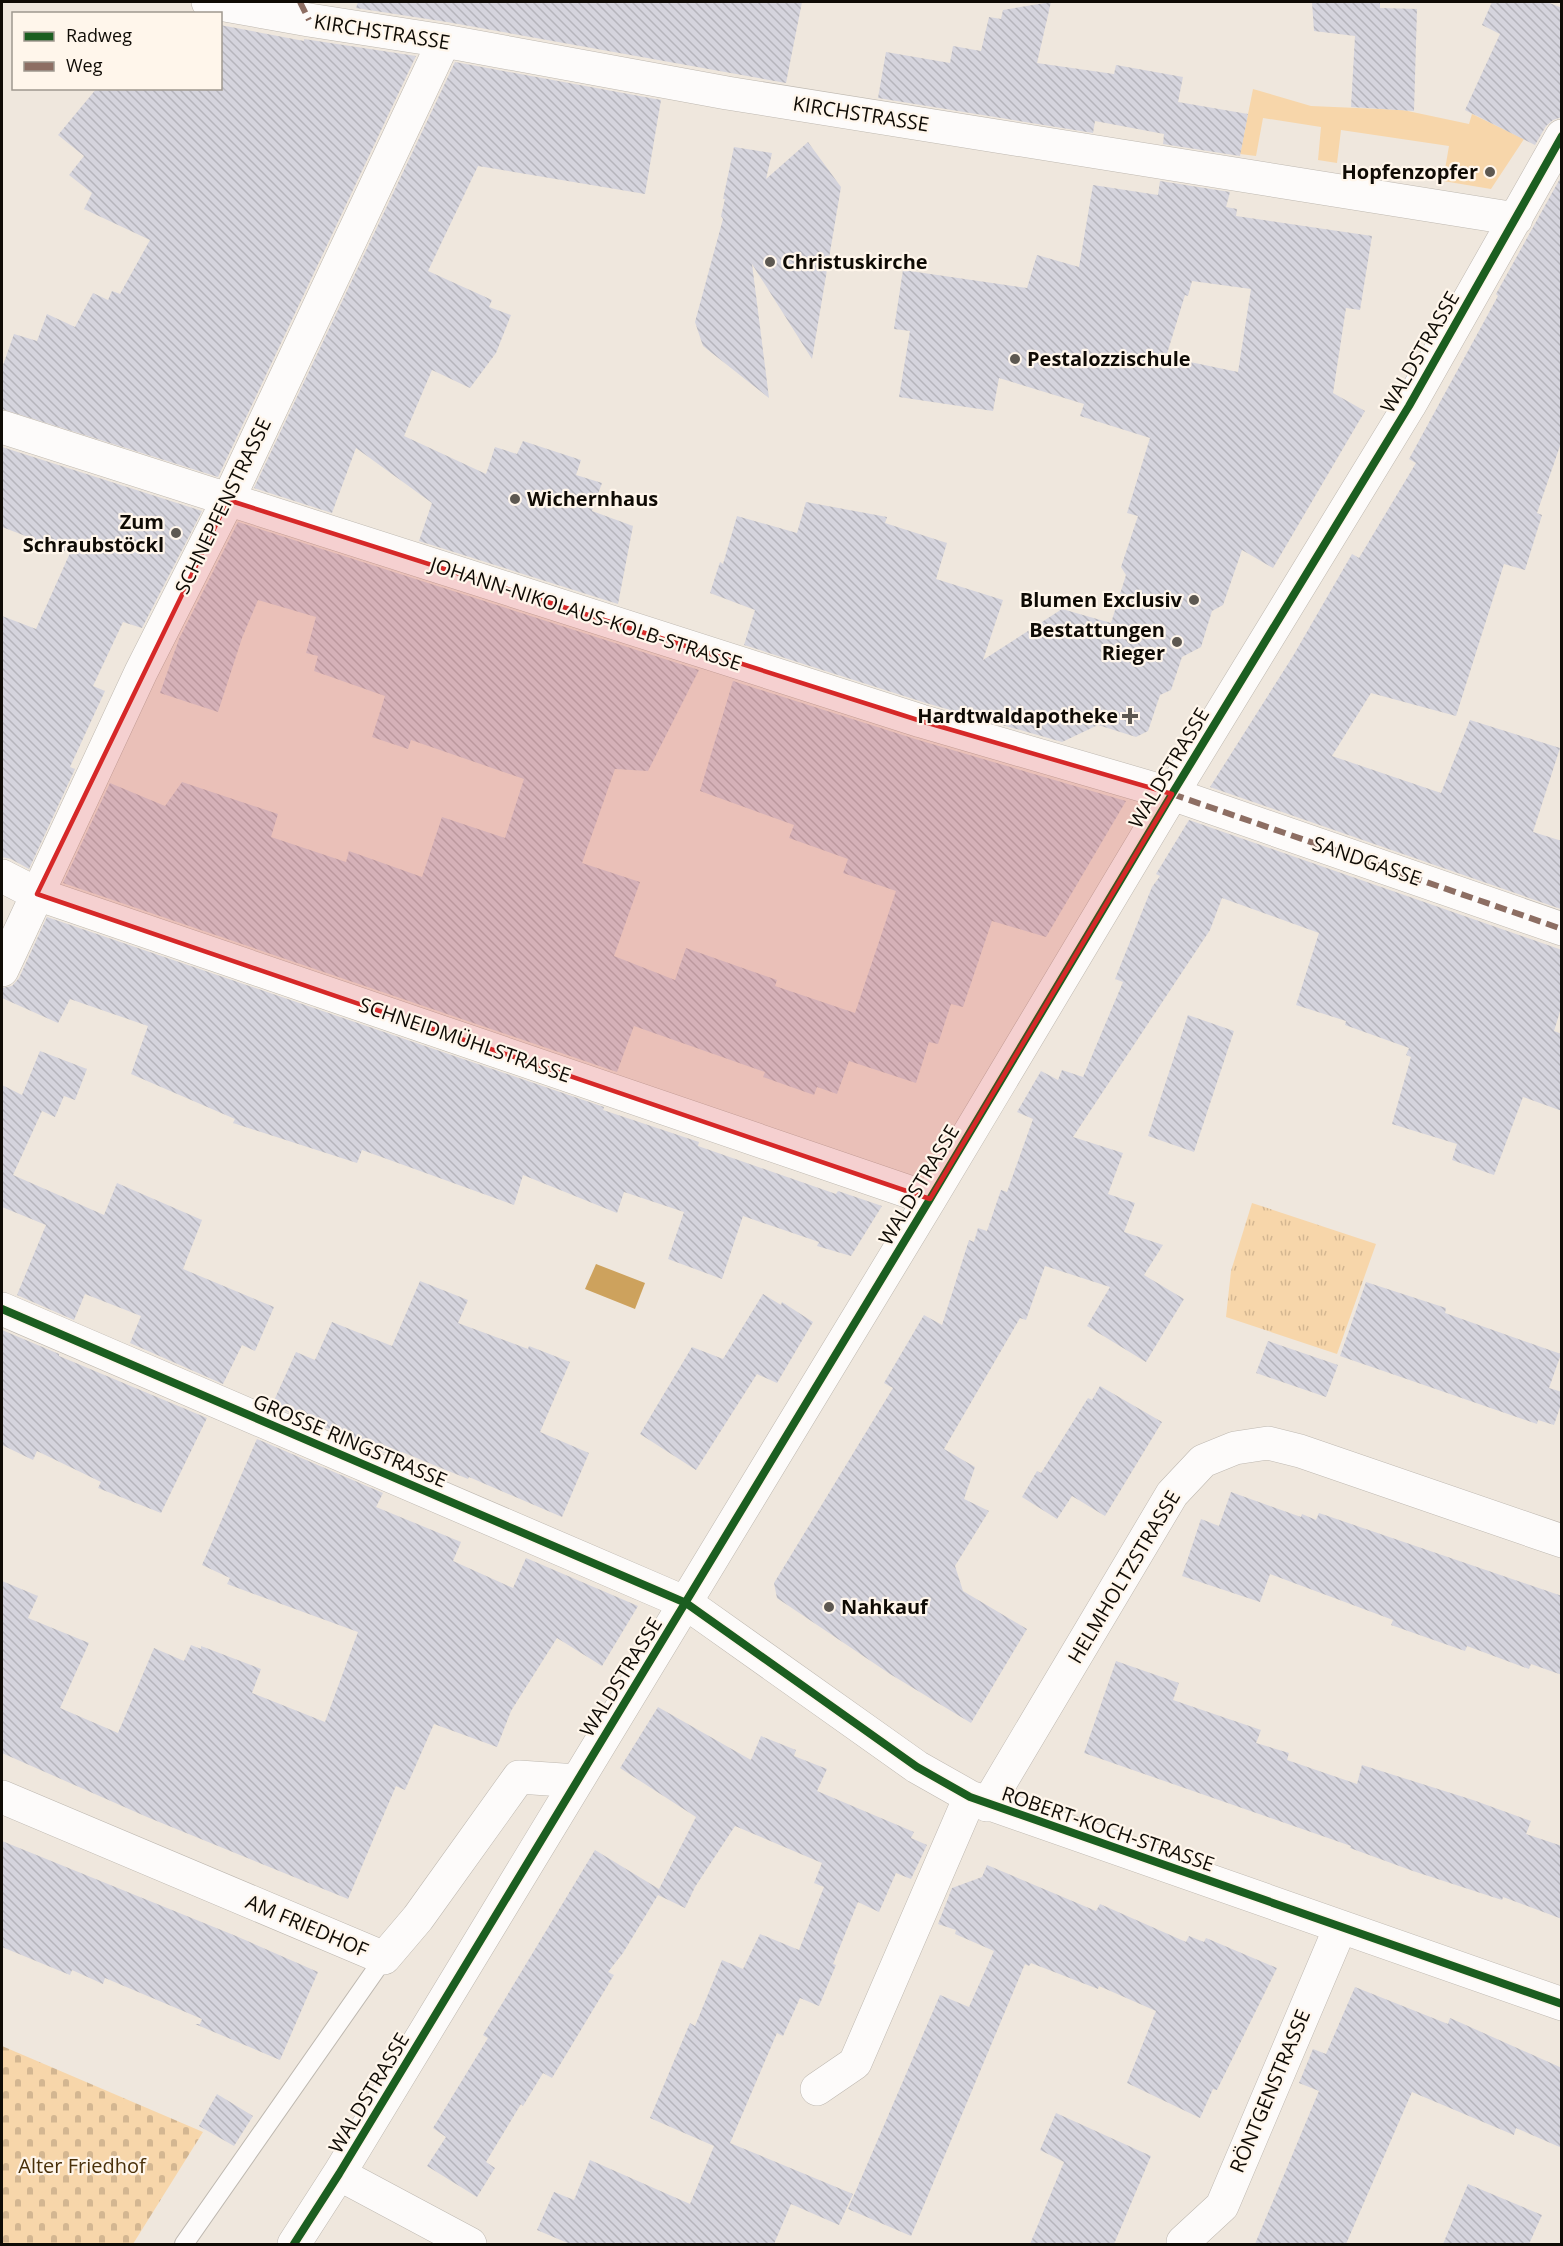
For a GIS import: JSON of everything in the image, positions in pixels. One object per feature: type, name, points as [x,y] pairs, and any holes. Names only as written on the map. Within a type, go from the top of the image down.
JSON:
[{"type":"street","name":"KIRCHSTRASSE","points":[[208,2],[444,41],[727,93],[1516,219]]},
{"type":"street","name":"SCHNEPFENSTRASSE","points":[[2,970],[141,672],[228,500],[444,41]]},
{"type":"street","name":"WALDSTRASSE","points":[[294,2244],[339,2174],[686,1603],[1172,794],[1409,406],[1562,136]]},
{"type":"street","name":"JOHANN-NIKOLAUS-KOLB-STRASSE","points":[[2,427],[921,721],[1172,794]]},
{"type":"street","name":"SANDGASSE","points":[[1172,794],[1562,929]]},
{"type":"street","name":"SCHNEIDMÜHLSTRASSE","points":[[2,876],[37,894],[930,1199]]},
{"type":"street","name":"GROSSE RINGSTRASSE","points":[[2,1309],[686,1603]]},
{"type":"street","name":"HELMHOLTZSTRASSE","points":[[817,2089],[855,2063],[979,1801],[1172,1494],[1203,1461],[1235,1448],[1268,1443],[1300,1450],[1562,1541]]},
{"type":"street","name":"ROBERT-KOCH-STRASSE","points":[[686,1603],[917,1767],[979,1801],[1562,2004]]},
{"type":"street","name":"AM FRIEDHOF","points":[[2,1797],[384,1958],[418,1917],[519,1778],[577,1781]]},
{"type":"street","name":"RÖNTGENSTRASSE","points":[[1183,2242],[1222,2206],[1340,1928]]},
{"type":"street","points":[[339,2174],[470,2244]]},
{"type":"lane","points":[[184,2244],[384,1958]]},
{"type":"highlighted area","points":[[228,500],[921,721],[1172,794],[930,1199],[37,894]]},
{"type":"green space","points":[[1253,89],[1311,106],[1403,110],[1469,124],[1472,114],[1524,139],[1491,189],[1443,181],[1449,146],[1341,130],[1337,163],[1318,160],[1321,127],[1263,118],[1256,156],[1240,154]]},
{"type":"green space","points":[[1252,1203],[1376,1244],[1337,1354],[1226,1317],[1231,1271]]},
{"type":"green space","name":"Alter Friedhof","points":[[2,2046],[203,2132],[133,2244],[2,2244]]},
{"type":"shaded area","points":[[596,1264],[645,1283],[635,1309],[585,1289]]},
{"type":"building","points":[[358,2],[802,2],[786,83],[447,22],[356,8]]},
{"type":"building","points":[[1051,2],[1037,63],[1114,74],[1116,65],[1183,77],[1178,102],[1248,114],[1240,156],[1163,144],[1164,134],[1095,121],[1093,133],[878,98],[886,52],[950,63],[953,46],[981,51],[989,17],[1001,19],[1003,10]]},
{"type":"building","points":[[1312,2],[1380,2],[1380,8],[1417,9],[1414,111],[1351,107],[1355,36],[1314,31]]},
{"type":"building","points":[[1492,2],[1547,2],[1562,8],[1562,117],[1546,126],[1535,145],[1465,110],[1500,34],[1482,25]]},
{"type":"building","points":[[222,25],[304,41],[304,39],[416,56],[218,477],[2,409],[2,368],[14,334],[37,341],[47,314],[75,327],[93,293],[108,300],[112,291],[120,294],[150,240],[84,209],[92,193],[69,175],[84,156],[58,135],[95,90],[222,90]]},
{"type":"building","points":[[455,62],[661,100],[645,194],[478,166],[428,271],[492,300],[489,307],[511,315],[496,353],[470,388],[432,370],[404,436],[486,474],[495,447],[517,454],[523,441],[581,460],[576,475],[602,483],[592,511],[633,526],[618,604],[419,541],[432,503],[356,448],[332,513],[254,488]]},
{"type":"building","name":"Christuskirche","points":[[808,142],[841,187],[812,359],[752,264],[769,398],[703,346],[695,322],[723,219],[721,216],[725,199],[723,199],[734,147],[772,153],[766,179]]},
{"type":"building","points":[[1562,175],[1562,440],[1537,513],[1542,515],[1525,570],[1504,564],[1456,716],[1371,693],[1332,756],[1441,793],[1470,720],[1560,748],[1533,832],[1562,841],[1561,909],[1210,787],[1293,656],[1352,554],[1359,558],[1416,463],[1409,459]]},
{"type":"building","points":[[1160,181],[1230,192],[1226,207],[1237,209],[1236,216],[1372,236],[1360,310],[1346,308],[1333,393],[1365,411],[1273,568],[1242,550],[1223,605],[1212,611],[1201,647],[1182,657],[1171,690],[1160,695],[1148,731],[1136,737],[1098,725],[1062,742],[926,703],[744,645],[755,610],[710,593],[720,562],[723,564],[737,516],[797,533],[806,502],[887,517],[885,523],[947,543],[936,579],[1003,600],[983,660],[1062,609],[1111,623],[1126,575],[1121,567],[1138,516],[1127,513],[1150,438],[1080,416],[1084,404],[999,378],[993,411],[899,397],[910,331],[894,329],[903,270],[1027,288],[1037,255],[1079,267],[1093,185],[1158,195]],"holes":[[[1192,281],[1251,289],[1238,372],[1166,357],[1185,295],[1188,296]]]},
{"type":"building","points":[[2,447],[202,511],[142,628],[123,622],[93,686],[105,691],[70,767],[75,769],[29,869],[11,859],[2,857],[2,616],[36,629],[70,553],[2,527]]},
{"type":"building","points":[[238,522],[699,670],[648,771],[615,769],[582,863],[640,882],[614,956],[675,980],[686,948],[777,980],[775,986],[855,1013],[896,891],[843,873],[848,859],[789,838],[794,825],[700,791],[733,681],[915,739],[1126,801],[1046,937],[992,921],[963,1007],[951,1004],[938,1044],[929,1042],[916,1083],[849,1061],[837,1094],[817,1087],[814,1095],[763,1077],[765,1072],[634,1026],[617,1072],[63,883],[110,783],[165,806],[182,782],[278,814],[271,837],[346,862],[349,851],[422,877],[442,817],[505,838],[524,779],[411,740],[408,749],[372,737],[385,696],[314,671],[318,656],[306,653],[316,617],[258,600],[242,638],[218,712],[160,693],[179,639]]},
{"type":"building","points":[[1189,820],[1562,950],[1562,1005],[1554,1031],[1562,1034],[1562,1111],[1523,1097],[1494,1175],[1452,1160],[1457,1144],[1392,1124],[1411,1057],[1406,1055],[1409,1048],[1345,1025],[1346,1021],[1296,1005],[1319,933],[1222,898],[1210,930],[1073,1137],[1123,1153],[1108,1194],[1135,1203],[1124,1232],[1163,1245],[1144,1275],[1184,1299],[1146,1362],[1087,1326],[1110,1287],[1045,1266],[1026,1320],[1020,1318],[944,1449],[975,1467],[964,1499],[989,1511],[955,1566],[963,1591],[1027,1629],[971,1723],[890,1674],[777,1598],[774,1583],[893,1388],[884,1383],[924,1315],[942,1325],[969,1240],[974,1242],[978,1228],[987,1231],[1001,1190],[1007,1192],[1033,1119],[1017,1112],[1041,1071],[1058,1080],[1062,1070],[1083,1077],[1123,982],[1115,979],[1152,887],[1160,876],[1156,874]]},
{"type":"building","points":[[47,917],[604,1107],[603,1110],[699,1142],[698,1146],[836,1194],[838,1191],[882,1206],[851,1256],[817,1246],[819,1242],[743,1216],[722,1279],[668,1259],[684,1212],[624,1192],[617,1213],[523,1175],[514,1205],[362,1150],[357,1163],[233,1123],[235,1119],[131,1074],[148,1026],[70,999],[58,1023],[2,998],[2,988],[12,986],[19,978]]},
{"type":"building","points":[[1188,1015],[1234,1031],[1194,1152],[1148,1136]]},
{"type":"building","points":[[40,1051],[87,1069],[75,1100],[64,1096],[55,1117],[42,1111],[13,1175],[104,1215],[117,1183],[202,1220],[183,1269],[274,1307],[255,1351],[242,1345],[223,1384],[130,1343],[141,1316],[85,1294],[74,1320],[17,1295],[46,1225],[2,1207],[2,1085],[22,1095]]},
{"type":"building","points":[[420,1281],[468,1300],[458,1323],[570,1362],[540,1432],[589,1453],[562,1517],[469,1477],[468,1479],[402,1452],[399,1459],[272,1405],[296,1352],[315,1360],[332,1322],[392,1346]]},
{"type":"building","points":[[1366,1282],[1446,1308],[1445,1313],[1561,1354],[1549,1388],[1562,1392],[1562,1401],[1554,1425],[1538,1420],[1537,1424],[1340,1356]]},
{"type":"building","points":[[763,1294],[781,1305],[782,1302],[813,1322],[777,1383],[757,1374],[696,1470],[640,1434],[692,1347],[723,1359]]},
{"type":"building","points":[[2,1330],[207,1418],[161,1513],[98,1488],[101,1482],[37,1451],[33,1460],[2,1445]]},
{"type":"building","points":[[1268,1341],[1338,1365],[1326,1397],[1256,1373]]},
{"type":"building","points":[[1100,1386],[1162,1422],[1105,1516],[1072,1496],[1057,1519],[1022,1497],[1037,1471],[1041,1473],[1088,1398],[1092,1400]]},
{"type":"building","points":[[257,1439],[383,1493],[376,1507],[461,1542],[453,1561],[513,1588],[526,1558],[638,1606],[602,1666],[557,1638],[511,1711],[497,1747],[434,1724],[405,1790],[396,1786],[348,1899],[147,1817],[2,1753],[2,1581],[38,1596],[28,1618],[89,1643],[60,1708],[118,1733],[154,1648],[184,1661],[191,1645],[201,1649],[201,1646],[261,1669],[252,1693],[325,1722],[358,1632],[227,1584],[230,1578],[202,1565]]},
{"type":"building","points":[[1231,1492],[1301,1517],[1302,1514],[1316,1520],[1319,1513],[1562,1596],[1562,1675],[1531,1664],[1529,1669],[1467,1646],[1465,1651],[1391,1625],[1393,1620],[1270,1574],[1260,1602],[1182,1576],[1201,1519],[1219,1526]]},
{"type":"building","points":[[1116,1661],[1179,1683],[1173,1700],[1261,1730],[1256,1743],[1289,1753],[1287,1760],[1357,1784],[1362,1765],[1531,1821],[1526,1834],[1562,1846],[1562,1919],[1503,1897],[1502,1900],[1413,1871],[1350,1848],[1351,1846],[1084,1753]]},
{"type":"building","points":[[658,1707],[751,1760],[761,1736],[796,1750],[794,1756],[827,1769],[817,1791],[914,1832],[911,1838],[927,1845],[911,1879],[896,1873],[879,1912],[858,1902],[819,2006],[800,1998],[783,2036],[777,2033],[730,2143],[853,2194],[839,2225],[791,2204],[774,2244],[570,2244],[537,2230],[554,2192],[574,2200],[590,2160],[690,2204],[714,2146],[650,2118],[690,2023],[695,2026],[722,1960],[743,1969],[760,1934],[799,1950],[824,1887],[814,1883],[822,1863],[735,1826],[695,1887],[685,1908],[658,1895],[623,1953],[608,1972],[614,1975],[552,2078],[543,2073],[523,2106],[521,2104],[486,2162],[495,2168],[477,2197],[427,2166],[446,2137],[433,2128],[488,2038],[483,2035],[595,1850],[659,1889],[696,1817],[620,1768]]},
{"type":"building","points":[[2,1841],[236,1936],[318,1972],[280,2060],[195,2024],[200,2024],[202,2019],[105,1978],[103,1984],[72,1970],[70,1975],[2,1947]]},
{"type":"building","points":[[987,1865],[1096,1911],[1100,1904],[1186,1942],[1189,1936],[1204,1942],[1206,1938],[1277,1968],[1217,2090],[1213,2089],[1200,2118],[1127,2083],[1156,2011],[1099,1986],[1098,1989],[1031,1963],[1029,1966],[1025,1964],[911,2236],[848,2209],[940,1995],[969,2007],[994,1951],[955,1934],[956,1930],[938,1924],[952,1888],[982,1877]]},
{"type":"building","points":[[1355,1987],[1448,2024],[1450,2018],[1562,2068],[1562,2148],[1516,2128],[1514,2135],[1412,2092],[1346,2244],[1255,2244],[1319,2091],[1299,2083],[1313,2049],[1326,2054]]},
{"type":"building","points":[[217,2094],[253,2116],[234,2146],[199,2126]]},
{"type":"building","points":[[1056,2113],[1151,2156],[1114,2244],[1030,2244],[1064,2162],[1040,2150]]},
{"type":"building","points":[[1468,2184],[1542,2215],[1529,2244],[1443,2244]]},
{"type":"marked path","points":[[300,2],[309,20]]},
{"type":"marked path","points":[[1172,794],[1562,929]]},
{"type":"cycle path","points":[[294,2244],[339,2174],[930,1199],[1172,794],[1409,406],[1562,136]]},
{"type":"cycle path","points":[[2,1309],[686,1603],[917,1767],[970,1797],[1562,2004]]},
{"type":"place","name":"Hopfenzopfer","points":[[1490,172]]},
{"type":"place","name":"Christuskirche","points":[[770,262]]},
{"type":"place","name":"Pestalozzischule","points":[[1015,359]]},
{"type":"place","name":"Wichernhaus","points":[[515,499]]},
{"type":"place","name":"Zum Schraubstöckl","points":[[176,533]]},
{"type":"place","name":"Blumen Exclusiv","points":[[1194,600]]},
{"type":"place","name":"Bestattungen Rieger","points":[[1177,642]]},
{"type":"place","name":"Hardtwaldapotheke","points":[[1130,716]]},
{"type":"place","name":"Nahkauf","points":[[829,1607]]}]
